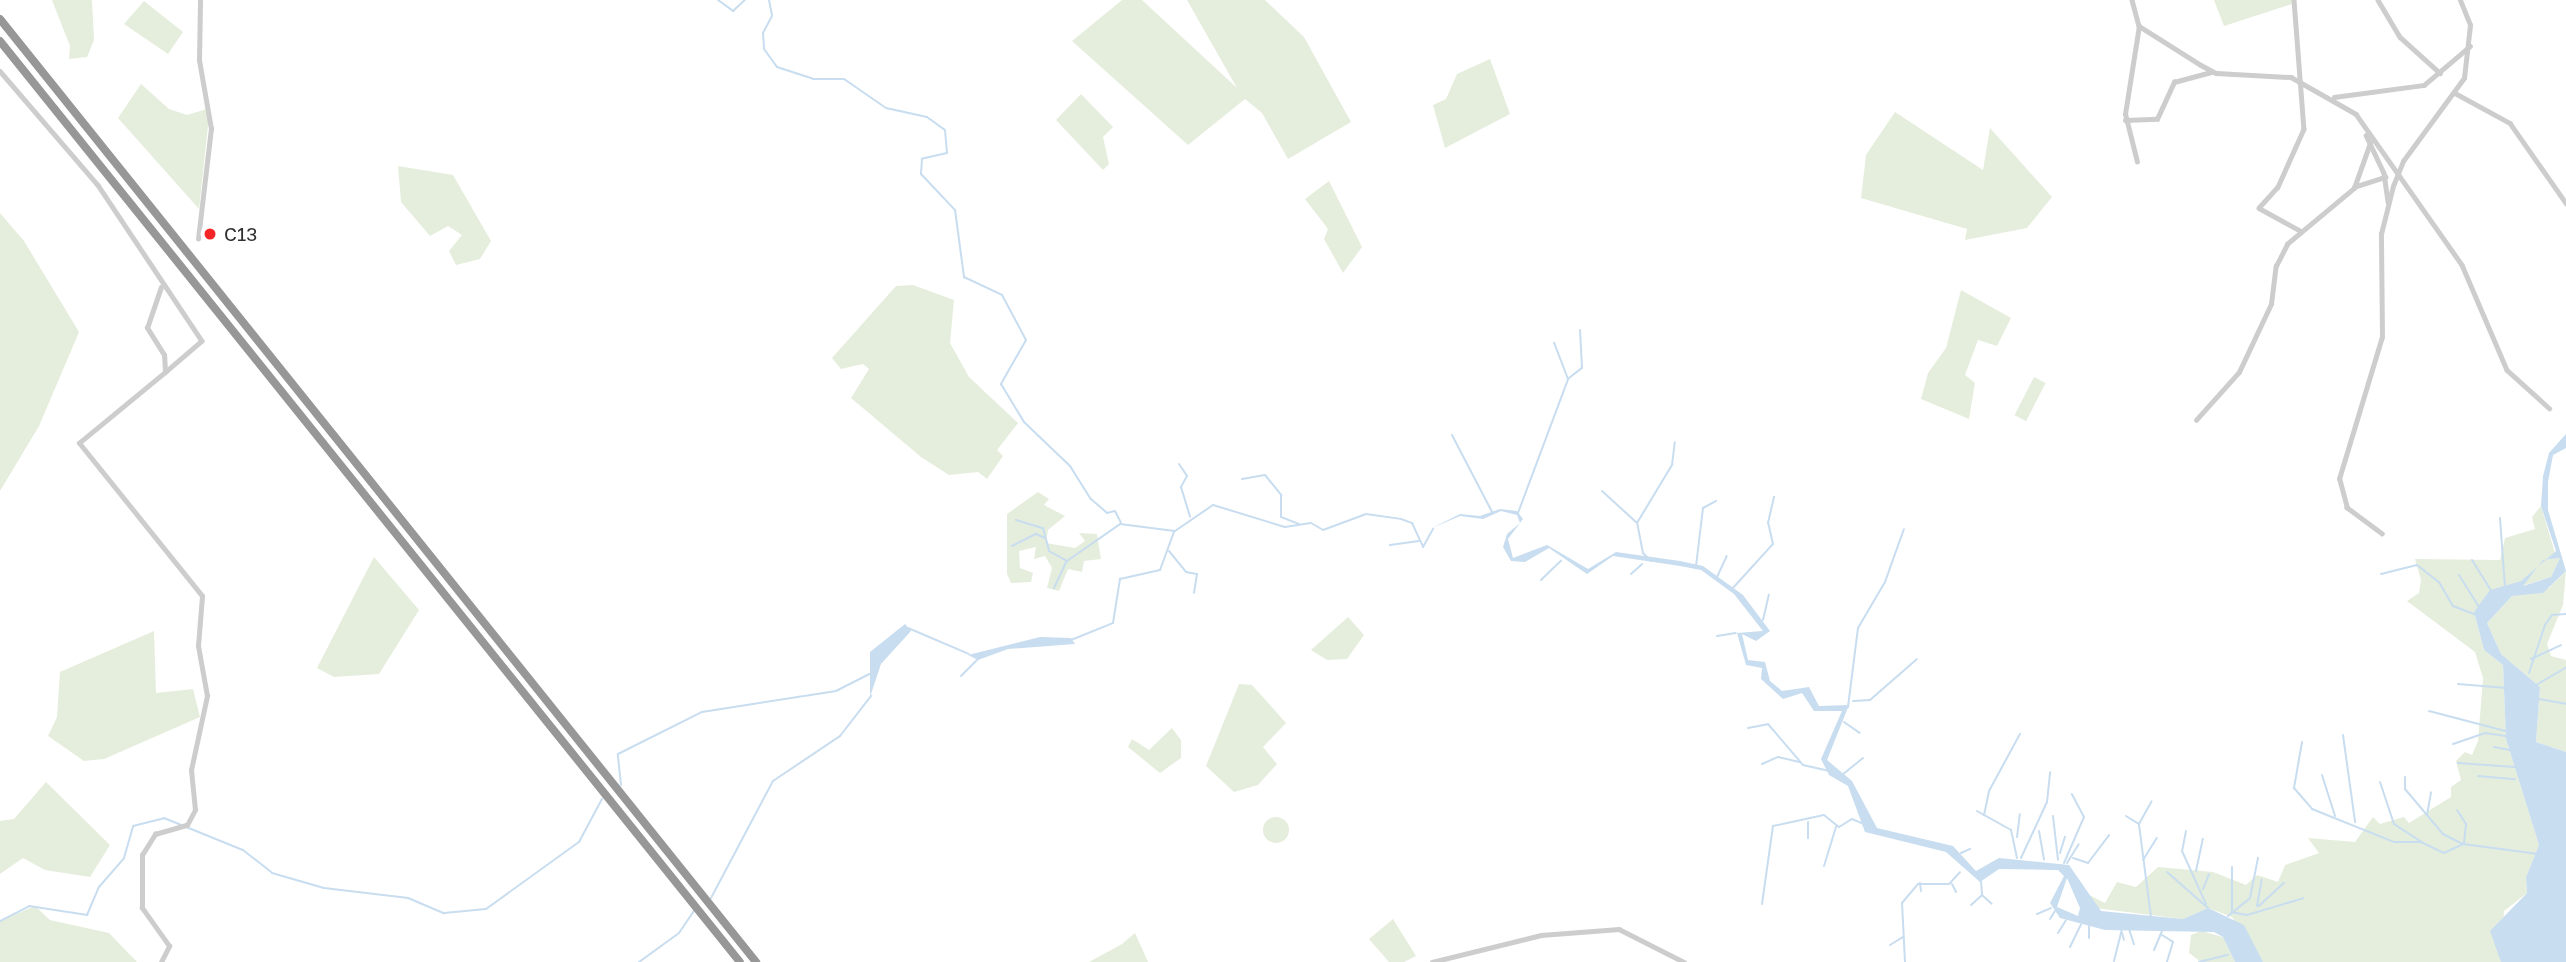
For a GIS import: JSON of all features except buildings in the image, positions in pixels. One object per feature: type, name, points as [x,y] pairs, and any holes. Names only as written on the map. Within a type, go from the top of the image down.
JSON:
[{"type":"highway","points":[[0,19],[756,962]]},
{"type":"highway","points":[[0,41],[740,962]]},
{"type":"street","points":[[198,239],[211,129],[199,60],[200,0]]},
{"type":"street","points":[[2132,0],[2139,26],[2125,120],[2137,162]]},
{"type":"street","points":[[2294,0],[2303,135],[2278,187],[2259,208],[2300,230]]},
{"type":"street","points":[[2378,0],[2400,37],[2440,73]]},
{"type":"street","points":[[2382,534],[2347,508],[2339,479],[2382,337],[2381,234],[2399,169],[2455,93],[2470,46],[2460,0]]},
{"type":"street","points":[[2139,26],[2216,73]]},
{"type":"street","points":[[2333,97],[2383,94],[2424,85],[2470,46]]},
{"type":"street","points":[[0,71],[98,185],[161,287],[202,341],[79,443],[202,596],[198,646],[207,696],[191,770],[195,810],[188,825],[155,834],[142,855],[142,908],[169,947],[161,962]]},
{"type":"street","points":[[2125,120],[2157,119],[2174,82],[2194,72],[2300,80],[2333,97],[2356,114],[2385,177],[2389,206]]},
{"type":"street","points":[[2455,93],[2510,123],[2566,203]]},
{"type":"street","points":[[2365,132],[2399,169],[2462,265],[2507,370],[2549,408]]},
{"type":"street","points":[[2196,420],[2239,372],[2271,304],[2276,266],[2300,230],[2333,211],[2354,187],[2370,143]]},
{"type":"street","points":[[2354,187],[2385,177]]},
{"type":"street","points":[[161,287],[147,328],[164,355],[165,372]]},
{"type":"street","points":[[1432,962],[1541,935],[1619,929],[1684,962]]},
{"type":"green space","points":[[52,0],[92,0],[94,40],[87,57],[69,59],[70,46]]},
{"type":"green space","points":[[1122,0],[1142,0],[1237,88],[1187,0],[1265,0],[1304,37],[1351,122],[1288,159],[1262,113],[1245,99],[1188,145],[1072,41]]},
{"type":"green space","points":[[2214,0],[2294,0],[2295,3],[2224,26]]},
{"type":"green space","points":[[144,1],[183,32],[168,54],[124,24]]},
{"type":"green space","points":[[1490,59],[1510,114],[1445,148],[1433,105],[1446,99],[1457,74]]},
{"type":"green space","points":[[141,84],[169,109],[187,115],[210,108],[199,209],[118,118]]},
{"type":"green space","points":[[1081,94],[1113,127],[1103,137],[1109,164],[1103,170],[1056,120]]},
{"type":"green space","points":[[1895,112],[1983,170],[1990,128],[2052,197],[2027,228],[1965,240],[1967,229],[1861,198],[1866,155]]},
{"type":"green space","points":[[398,166],[453,175],[491,241],[480,259],[456,265],[449,251],[462,235],[448,226],[430,236],[401,202]]},
{"type":"green space","points":[[1329,181],[1362,247],[1343,273],[1324,239],[1328,229],[1305,199]]},
{"type":"green space","points":[[0,213],[24,241],[79,332],[39,426],[0,491]]},
{"type":"green space","points":[[913,285],[954,300],[950,343],[969,377],[1018,423],[997,450],[1003,456],[987,479],[978,472],[949,475],[921,457],[851,398],[869,369],[863,364],[841,369],[832,358],[896,286]]},
{"type":"green space","points":[[1961,290],[2011,318],[1997,346],[1978,340],[1965,375],[1975,383],[1969,419],[1921,399],[1928,373],[1946,348]]},
{"type":"green space","points":[[2034,377],[2046,383],[2026,421],[2014,415]]},
{"type":"green space","points":[[1038,492],[1049,499],[1044,505],[1065,516],[1048,530],[1046,543],[1075,548],[1085,541],[1079,533],[1097,534],[1101,559],[1084,561],[1082,572],[1068,569],[1059,591],[1047,588],[1052,568],[1045,556],[1034,559],[1036,547],[1019,551],[1020,568],[1033,573],[1031,582],[1011,583],[1007,574],[1007,514]]},
{"type":"green space","points":[[2541,506],[2555,553],[2521,581],[2495,589],[2474,612],[2484,650],[2503,665],[2506,739],[2539,845],[2526,877],[2527,893],[2504,911],[2501,962],[2263,962],[2232,917],[2208,908],[2183,919],[2095,908],[2085,893],[2105,903],[2117,882],[2136,887],[2158,867],[2213,872],[2246,885],[2257,875],[2278,882],[2285,865],[2319,853],[2308,838],[2355,842],[2373,817],[2380,824],[2404,817],[2409,823],[2451,797],[2451,787],[2461,780],[2456,761],[2465,752],[2472,755],[2478,741],[2483,678],[2475,652],[2407,601],[2419,593],[2421,580],[2415,559],[2500,560],[2505,538],[2535,529],[2532,517]]},
{"type":"green space","points":[[374,557],[419,610],[379,674],[334,677],[317,668]]},
{"type":"green space","points":[[2560,558],[2551,577],[2522,586],[2543,560]]},
{"type":"green space","points":[[2566,571],[2563,605],[2547,644],[2551,656],[2566,660],[2566,752],[2536,742],[2540,687],[2501,654],[2487,623],[2512,596],[2549,588]]},
{"type":"green space","points":[[1348,617],[1364,635],[1347,659],[1327,660],[1311,650]]},
{"type":"green space","points":[[154,631],[156,693],[193,689],[200,717],[104,759],[84,761],[48,736],[57,717],[60,672]]},
{"type":"green space","points":[[1239,684],[1252,685],[1286,723],[1263,747],[1277,764],[1258,785],[1234,792],[1206,766]]},
{"type":"green space","points":[[1172,728],[1181,740],[1181,758],[1160,773],[1128,747],[1132,739],[1149,750]]},
{"type":"green space","points":[[46,782],[110,845],[90,877],[45,870],[23,858],[0,874],[0,821],[14,819]]},
{"type":"green space","points":[[1276,817],[1285,821],[1289,830],[1285,839],[1276,843],[1267,839],[1263,830],[1267,821]]},
{"type":"green space","points":[[35,906],[50,920],[109,933],[137,962],[0,962],[0,921]]},
{"type":"green space","points":[[1393,919],[1416,956],[1404,962],[1389,962],[1369,939]]},
{"type":"green space","points":[[2201,931],[2223,937],[2235,962],[2201,962],[2189,953],[2191,935]]},
{"type":"green space","points":[[1135,933],[1148,962],[1089,962],[1122,944]]},
{"type":"water","points":[[2566,434],[2566,448],[2553,455],[2548,482],[2548,510],[2566,571],[2543,593],[2512,596],[2487,623],[2501,654],[2540,687],[2536,742],[2566,752],[2566,962],[2501,962],[2490,931],[2527,893],[2526,877],[2539,845],[2506,739],[2503,665],[2484,650],[2474,612],[2490,590],[2521,581],[2538,566],[2523,586],[2551,577],[2560,558],[2546,560],[2556,551],[2541,506],[2543,476],[2549,453]]},
{"type":"water","points":[[1500,509],[1517,511],[1523,519],[1520,523],[1517,515],[1501,511],[1483,519],[1460,516],[1432,528],[1460,514],[1480,516]]},
{"type":"water","points":[[1520,523],[1508,539],[1513,558],[1547,545],[1588,569],[1616,552],[1703,566],[1743,595],[1770,631],[1756,641],[1742,634],[1748,660],[1765,662],[1770,681],[1782,691],[1809,687],[1819,706],[1849,705],[1827,760],[1852,781],[1877,828],[1953,846],[1976,871],[1999,858],[2069,865],[2101,911],[2183,919],[2208,908],[2244,925],[2263,962],[2235,962],[2223,937],[2214,932],[2105,930],[2060,918],[2050,903],[2064,876],[2058,870],[1999,869],[1980,882],[1946,852],[1865,832],[1848,786],[1829,775],[1821,759],[1842,711],[1814,711],[1802,693],[1783,699],[1761,679],[1762,668],[1746,665],[1737,633],[1763,631],[1734,594],[1701,570],[1613,556],[1587,574],[1549,548],[1525,562],[1511,561],[1503,547],[1507,534]],"holes":[[[2067,878],[2080,908],[2078,916],[2057,907]]]},
{"type":"water","points":[[905,624],[911,631],[881,664],[870,697],[870,652]]},
{"type":"water","points":[[1040,637],[1071,638],[1075,644],[1008,649],[978,660],[968,655]]},
{"type":"waterway","points":[[718,0],[733,11],[745,0]]},
{"type":"waterway","points":[[769,0],[772,16],[763,33],[764,49],[777,67],[813,79],[844,79],[886,108],[927,117],[945,130],[947,153],[922,159],[921,174],[955,210],[964,277],[1002,295],[1026,340],[1001,384],[1024,422],[1070,466],[1091,499],[1107,513],[1115,511],[1121,523]]},
{"type":"waterway","points":[[1569,378],[1582,368],[1580,330]]},
{"type":"waterway","points":[[1518,513],[1568,379],[1554,343]]},
{"type":"waterway","points":[[1452,435],[1492,512]]},
{"type":"waterway","points":[[1651,561],[1643,553],[1637,523],[1672,465],[1675,442]]},
{"type":"waterway","points":[[1179,464],[1187,476],[1181,487],[1190,517]]},
{"type":"waterway","points":[[1242,479],[1265,475],[1281,495],[1281,517],[1299,524]]},
{"type":"waterway","points":[[1602,491],[1636,522]]},
{"type":"waterway","points":[[1732,589],[1773,544],[1768,523],[1774,497]]},
{"type":"waterway","points":[[1696,566],[1703,508],[1716,501]]},
{"type":"waterway","points":[[1016,520],[1043,528],[1049,551],[1067,561],[1120,524],[1175,531],[1213,505],[1285,527],[1311,523],[1323,530],[1366,514],[1401,519],[1412,523],[1423,547],[1433,529]]},
{"type":"waterway","points":[[2500,518],[2505,587]]},
{"type":"waterway","points":[[1848,707],[1858,628],[1885,582],[1904,529]]},
{"type":"waterway","points":[[1071,640],[1113,623],[1120,579],[1160,570],[1174,532]]},
{"type":"waterway","points":[[1012,546],[1036,534],[1045,538]]},
{"type":"waterway","points":[[1390,545],[1419,541]]},
{"type":"waterway","points":[[1169,551],[1186,572],[1197,574],[1194,593]]},
{"type":"waterway","points":[[1717,577],[1727,556]]},
{"type":"waterway","points":[[2472,560],[2491,591]]},
{"type":"waterway","points":[[1541,580],[1561,561]]},
{"type":"waterway","points":[[1054,588],[1066,562]]},
{"type":"waterway","points":[[1631,574],[1642,564]]},
{"type":"waterway","points":[[2381,574],[2417,565],[2439,582],[2453,606],[2476,615]]},
{"type":"waterway","points":[[2459,575],[2479,607]]},
{"type":"waterway","points":[[1763,620],[1769,595]]},
{"type":"waterway","points":[[2529,673],[2545,625],[2552,615],[2566,614]]},
{"type":"waterway","points":[[908,628],[969,654]]},
{"type":"waterway","points":[[1717,636],[1736,633]]},
{"type":"waterway","points":[[2531,659],[2561,645]]},
{"type":"waterway","points":[[961,676],[982,655]]},
{"type":"waterway","points":[[1853,701],[1870,700],[1917,659]]},
{"type":"waterway","points":[[2536,685],[2565,668]]},
{"type":"waterway","points":[[621,785],[618,754],[702,712],[836,691],[870,674]]},
{"type":"waterway","points":[[2458,684],[2507,688]]},
{"type":"waterway","points":[[711,898],[773,781],[840,736],[871,696]]},
{"type":"waterway","points":[[2539,699],[2566,704]]},
{"type":"waterway","points":[[2429,711],[2509,732]]},
{"type":"waterway","points":[[1844,722],[1860,733]]},
{"type":"waterway","points":[[1748,728],[1768,724],[1803,765],[1828,771]]},
{"type":"waterway","points":[[2453,744],[2485,733],[2506,736]]},
{"type":"waterway","points":[[2017,858],[2011,830],[1984,815],[1989,791],[2020,734]]},
{"type":"waterway","points":[[2343,735],[2355,822]]},
{"type":"waterway","points":[[2302,742],[2294,788],[2312,809],[2394,842],[2421,842],[2444,853],[2463,844]]},
{"type":"waterway","points":[[2494,747],[2510,750]]},
{"type":"waterway","points":[[1762,764],[1778,757],[1799,762]]},
{"type":"waterway","points":[[1842,775],[1863,758]]},
{"type":"waterway","points":[[2458,763],[2515,767]]},
{"type":"waterway","points":[[2021,858],[2047,802],[2050,772]]},
{"type":"waterway","points":[[2322,775],[2335,816]]},
{"type":"waterway","points":[[2478,776],[2515,779]]},
{"type":"waterway","points":[[2405,777],[2405,789],[2443,834],[2463,844],[2538,854]]},
{"type":"waterway","points":[[2380,782],[2394,824],[2420,841]]},
{"type":"waterway","points":[[2427,815],[2431,792]]},
{"type":"waterway","points":[[2064,863],[2084,817],[2072,794]]},
{"type":"waterway","points":[[0,921],[29,906],[87,915],[99,887],[124,858],[133,826],[164,818],[243,850],[272,873],[324,888],[408,898],[444,913],[486,909],[579,842],[602,799]]},
{"type":"waterway","points":[[2151,917],[2139,824],[2152,801]]},
{"type":"waterway","points":[[2457,810],[2466,824],[2464,844]]},
{"type":"waterway","points":[[1977,811],[1984,815]]},
{"type":"waterway","points":[[2017,837],[2020,814]]},
{"type":"waterway","points":[[1762,904],[1773,826],[1824,815],[1839,827],[1852,819],[1864,824]]},
{"type":"waterway","points":[[2053,816],[2058,860]]},
{"type":"waterway","points":[[2126,816],[2139,824]]},
{"type":"waterway","points":[[1808,822],[1808,838]]},
{"type":"waterway","points":[[1824,866],[1836,827]]},
{"type":"waterway","points":[[2039,831],[2044,860]]},
{"type":"waterway","points":[[2186,831],[2182,851],[2206,904]]},
{"type":"waterway","points":[[2073,858],[2088,863],[2109,835]]},
{"type":"waterway","points":[[2060,853],[2065,837]]},
{"type":"waterway","points":[[2143,860],[2157,838]]},
{"type":"waterway","points":[[2196,871],[2203,839]]},
{"type":"waterway","points":[[2067,863],[2079,844]]},
{"type":"waterway","points":[[1961,853],[1970,849]]},
{"type":"waterway","points":[[2228,916],[2250,898],[2258,858]]},
{"type":"waterway","points":[[2232,867],[2232,910]]},
{"type":"waterway","points":[[1905,962],[1902,903],[1918,884],[1949,884],[1960,872]]},
{"type":"waterway","points":[[2167,872],[2208,908]]},
{"type":"waterway","points":[[2203,889],[2209,874]]},
{"type":"waterway","points":[[2257,906],[2262,879]]},
{"type":"waterway","points":[[1971,905],[1982,895],[1981,880]]},
{"type":"waterway","points":[[1920,883],[1921,891]]},
{"type":"waterway","points":[[2259,906],[2284,883]]},
{"type":"waterway","points":[[1952,884],[1956,892]]},
{"type":"waterway","points":[[1982,895],[1992,904]]},
{"type":"waterway","points":[[2231,912],[2247,915],[2304,898]]},
{"type":"waterway","points":[[2037,914],[2051,908]]},
{"type":"waterway","points":[[639,962],[679,933],[694,911]]},
{"type":"waterway","points":[[2050,919],[2055,911]]},
{"type":"waterway","points":[[2058,933],[2066,920]]},
{"type":"waterway","points":[[2070,947],[2081,924]]},
{"type":"waterway","points":[[2089,925],[2089,938]]},
{"type":"waterway","points":[[2154,950],[2164,927]]},
{"type":"waterway","points":[[2114,961],[2122,928]]},
{"type":"waterway","points":[[2129,929],[2134,944]]},
{"type":"waterway","points":[[2122,933],[2124,940]]},
{"type":"waterway","points":[[2162,935],[2173,942],[2167,962]]},
{"type":"waterway","points":[[1890,945],[1903,937]]},
{"type":"waterway","points":[[2199,962],[2228,955]]},
{"type":"place","name":"C13","points":[[210,234]]}]
